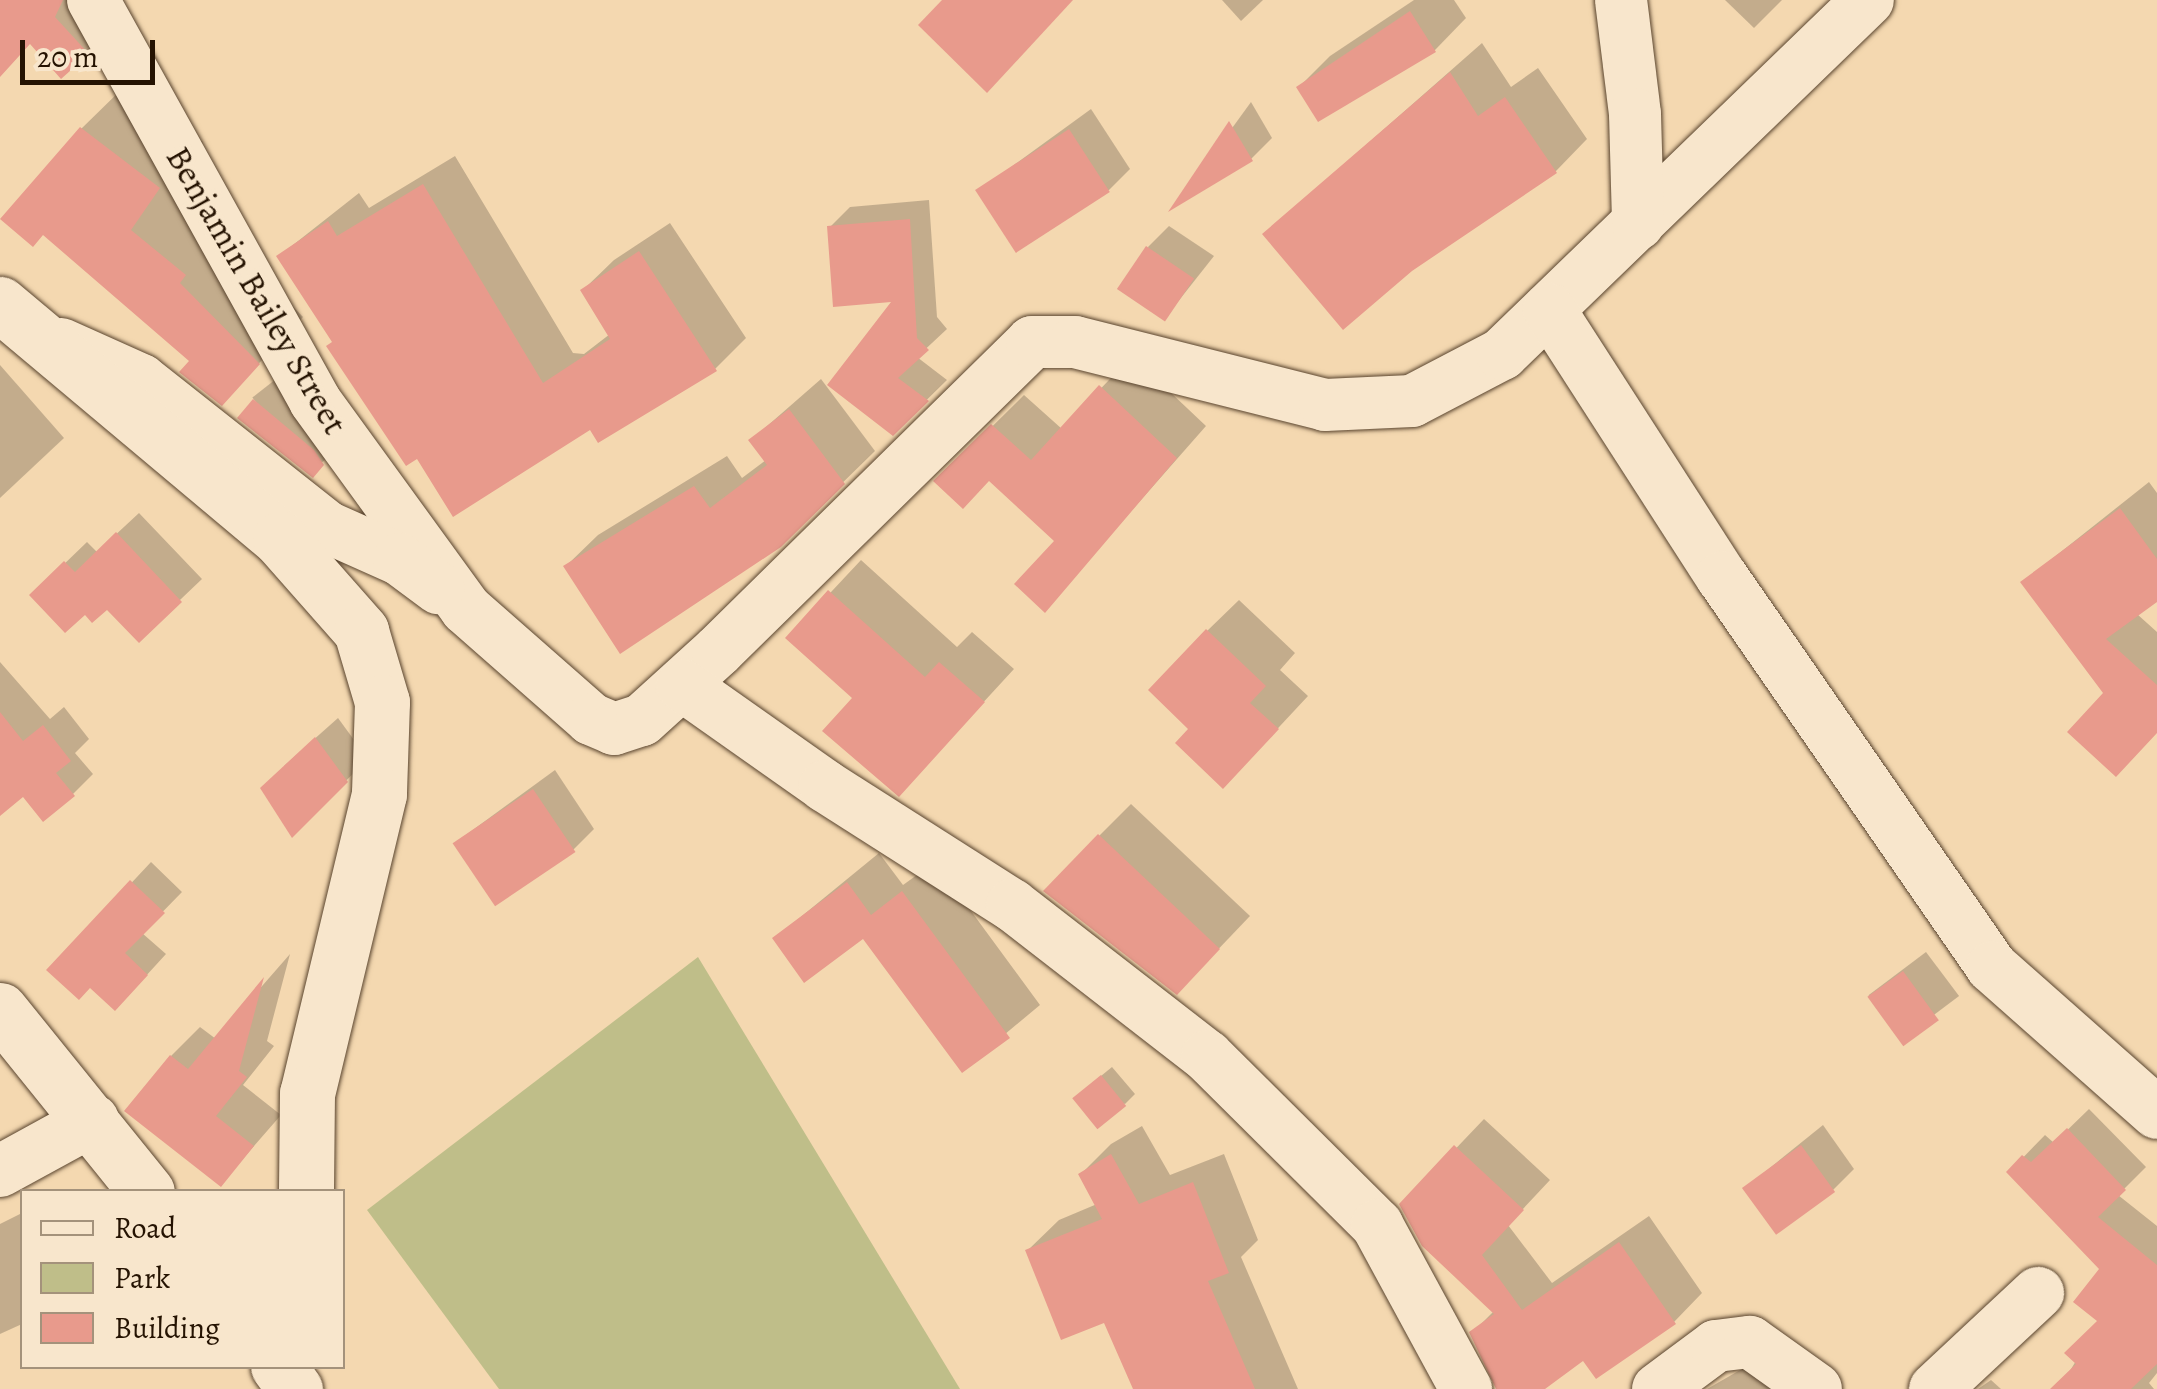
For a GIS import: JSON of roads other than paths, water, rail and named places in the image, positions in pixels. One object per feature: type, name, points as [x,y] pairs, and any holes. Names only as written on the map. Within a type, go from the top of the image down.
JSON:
[{"type":"main road","points":[[21,320],[280,539],[361,631],[382,702],[379,794],[308,1093],[306,1189]]},
{"type":"main road","points":[[0,1010],[93,1120],[144,1189]]},
{"type":"street","name":"Benjamin Bailey Street","points":[[93,0],[315,402],[466,609],[590,719],[614,729],[642,720],[682,684]]},
{"type":"street","points":[[1622,0],[1635,114],[1638,224]]},
{"type":"street","points":[[1466,1389],[1377,1225],[1207,1056],[1012,905],[825,786],[682,684],[1032,342],[1075,342],[1325,404],[1412,401],[1502,354],[1868,0]]},
{"type":"street","points":[[1550,309],[1722,577],[1992,967],[2157,1114]]},
{"type":"street","points":[[21,320],[141,380],[327,527],[400,559],[466,609]]},
{"type":"street","points":[[0,1171],[93,1120]]},
{"type":"street","points":[[1935,1389],[2038,1293]]},
{"type":"street","points":[[1658,1389],[1716,1346],[1750,1342],[1816,1389]]}]
